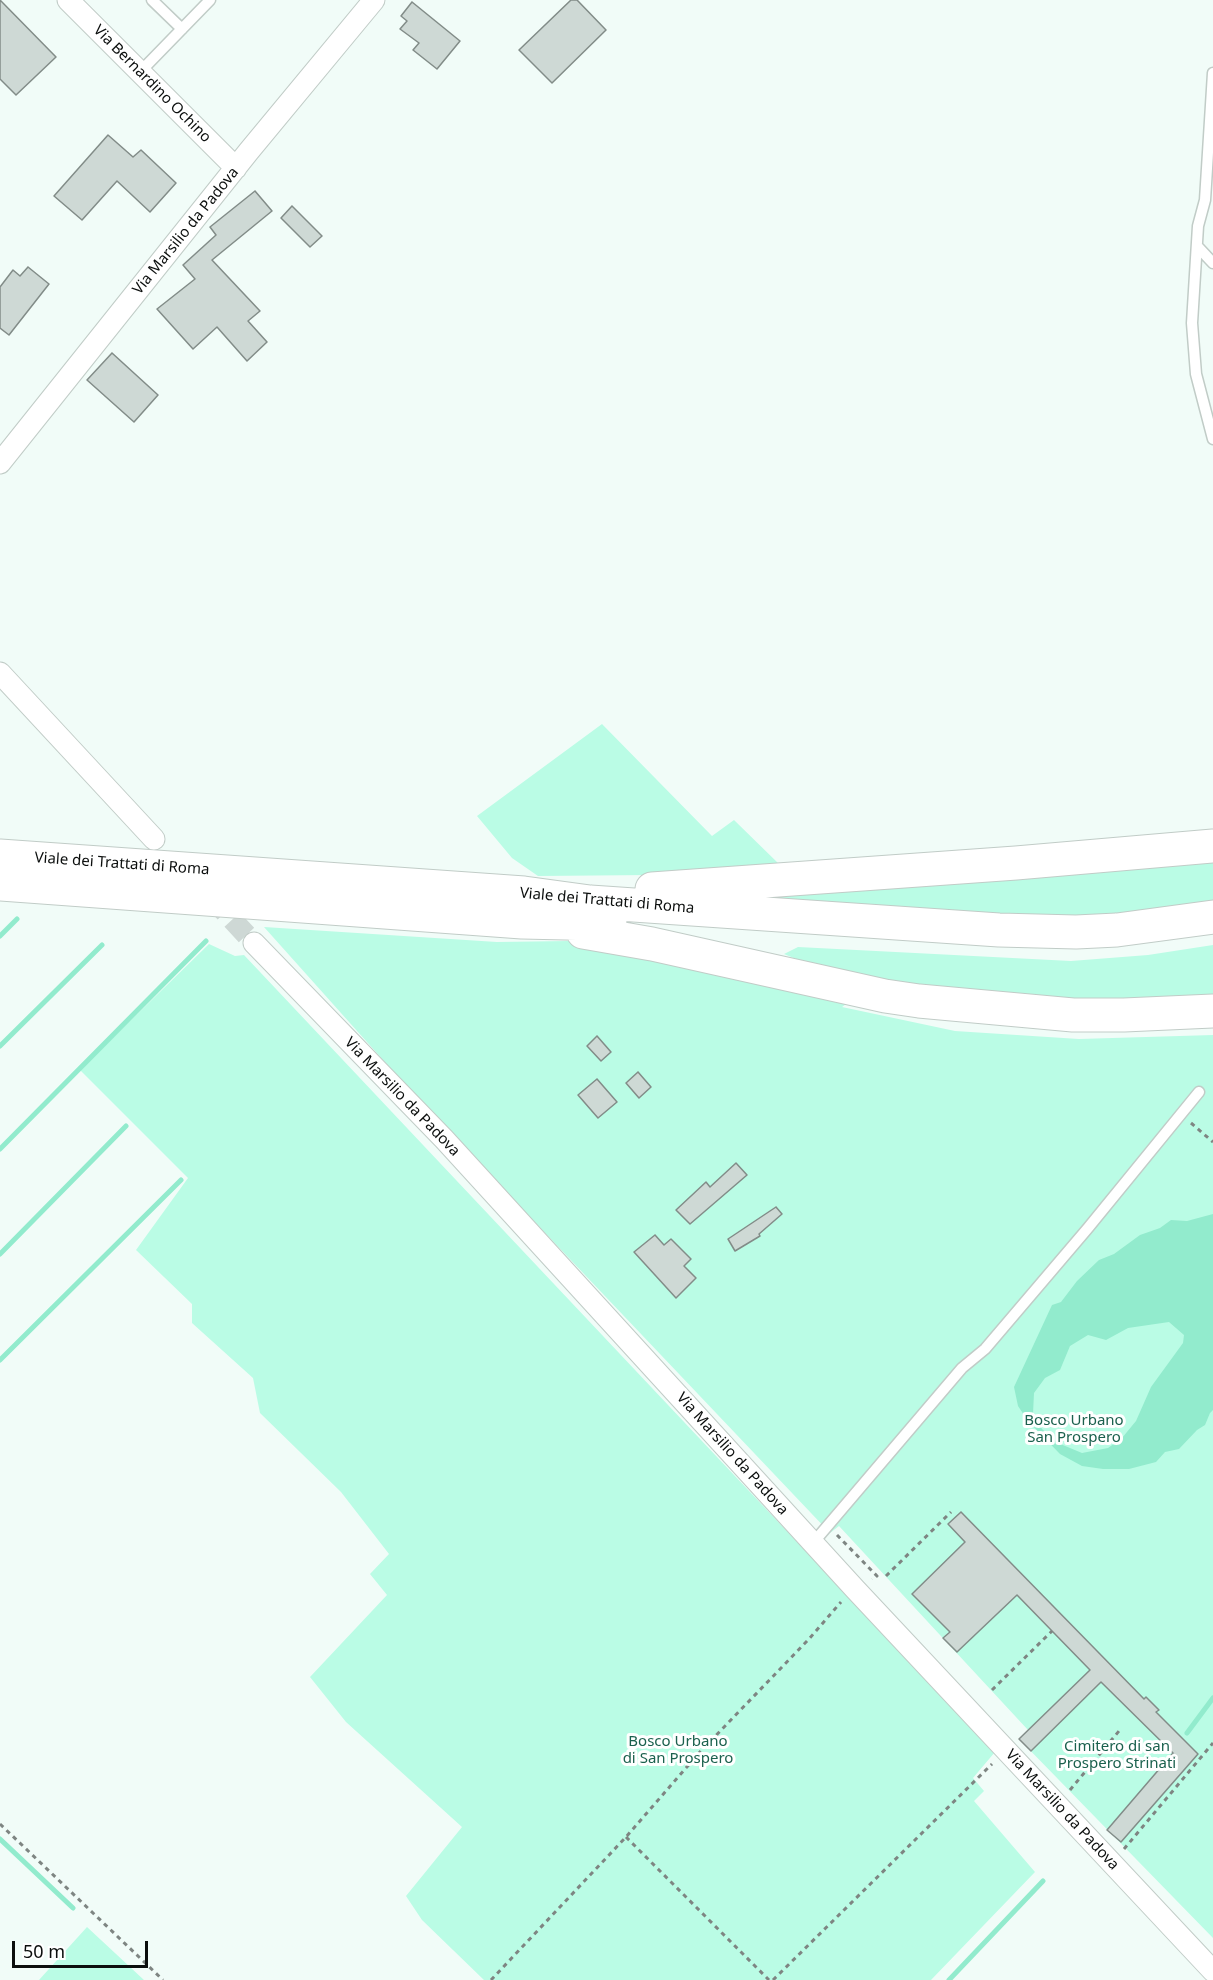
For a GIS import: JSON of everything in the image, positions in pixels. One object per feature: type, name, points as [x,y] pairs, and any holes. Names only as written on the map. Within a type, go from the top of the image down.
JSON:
[{"type":"highway","points":[[1077,856],[1128,846],[1213,836]]},
{"type":"highway","points":[[523,907],[646,889],[1016,863],[1213,846]]},
{"type":"highway","name":"Viale dei Trattati di Roma","points":[[0,856],[523,907],[589,922],[1047,952],[1154,947],[1213,937]]},
{"type":"highway","name":"Viale dei Trattati di Roma","points":[[0,884],[523,907],[590,902],[1027,931],[1117,930],[1213,917]]},
{"type":"highway","points":[[523,907],[618,938],[885,996],[1073,1015],[1213,1011]]},
{"type":"street","name":"Via Bernardino Ochino","points":[[68,0],[236,168]]},
{"type":"street","name":"Via Marsilio da Padova","points":[[0,463],[374,0]]},
{"type":"street","points":[[0,673],[154,839]]},
{"type":"street","name":"Via Marsilio da Padova","points":[[254,943],[444,1139],[855,1589],[1212,1966]]},
{"type":"lane","points":[[152,0],[182,29]]},
{"type":"lane","points":[[140,72],[210,0]]},
{"type":"lane","points":[[1213,73],[1209,201],[1198,226],[1192,323],[1196,374],[1213,439]]},
{"type":"lane","points":[[1197,246],[1213,263]]},
{"type":"lane","points":[[813,1543],[962,1368],[986,1349],[1089,1228],[1199,1092]]},
{"type":"path","points":[[1180,1114],[1213,1142]]},
{"type":"path","points":[[886,1576],[951,1512]]},
{"type":"path","points":[[491,1980],[626,1836],[699,1753],[809,1639],[837,1605],[855,1589]]},
{"type":"path","points":[[992,1690],[1052,1631]]},
{"type":"path","points":[[1067,1794],[1119,1731]]},
{"type":"path","points":[[1123,1850],[1213,1743]]},
{"type":"path","points":[[626,1836],[771,1980],[1006,1750]]},
{"type":"path","points":[[0,1824],[164,1980]]},
{"type":"green space","points":[[602,724],[712,836],[734,820],[779,864],[651,875],[538,876],[512,858],[477,816]]},
{"type":"green space","points":[[1213,856],[1213,904],[1079,922],[780,901],[773,896]]},
{"type":"green space","points":[[264,927],[497,942],[569,941],[849,1002],[842,1007],[955,1031],[1079,1039],[1213,1035],[1213,1938],[1019,1739],[1028,1730],[839,1526],[830,1533],[392,1070]]},
{"type":"green space","name":"Bosco Urbano di San Prospero","points":[[209,944],[235,956],[244,955],[995,1752],[973,1778],[984,1791],[974,1801],[1035,1872],[931,1980],[484,1980],[422,1920],[406,1896],[462,1827],[346,1722],[310,1677],[387,1595],[370,1574],[389,1554],[341,1492],[260,1413],[253,1378],[192,1323],[192,1304],[136,1250],[188,1178],[80,1070]]},
{"type":"green space","points":[[1213,945],[1213,997],[1177,999],[1071,999],[892,984],[813,966],[784,954],[798,947],[1071,961],[1148,955]]},
{"type":"green space","points":[[87,1927],[144,1980],[39,1980]]},
{"type":"shaded area","points":[[1213,1214],[1213,1410],[1205,1425],[1179,1449],[1165,1452],[1156,1462],[1129,1469],[1082,1466],[1060,1454],[1028,1421],[1018,1406],[1014,1387],[1052,1305],[1061,1302],[1077,1281],[1099,1260],[1114,1254],[1140,1235],[1160,1228],[1171,1220],[1187,1221]],"holes":[[[1169,1322],[1184,1335],[1183,1343],[1151,1387],[1136,1421],[1122,1438],[1108,1448],[1082,1453],[1058,1443],[1042,1429],[1033,1414],[1034,1393],[1045,1378],[1060,1370],[1070,1346],[1088,1335],[1106,1340],[1128,1328]]]},
{"type":"building","points":[[0,0],[56,57],[16,95],[0,79]]},
{"type":"building","points":[[571,0],[577,0],[606,30],[552,83],[519,50]]},
{"type":"building","points":[[412,2],[460,41],[437,69],[413,50],[419,43],[400,29],[407,21],[401,16]]},
{"type":"building","points":[[108,135],[133,157],[141,150],[176,183],[150,212],[117,181],[82,220],[54,196]]},
{"type":"building","points":[[255,191],[272,211],[212,260],[260,311],[248,321],[267,342],[247,361],[217,327],[193,349],[157,309],[195,279],[183,265],[216,235],[210,227]]},
{"type":"building","points":[[292,206],[322,236],[310,247],[281,218]]},
{"type":"building","points":[[28,267],[49,284],[9,335],[0,328],[0,287],[13,270],[20,276]]},
{"type":"building","points":[[112,353],[158,395],[134,422],[87,380]]},
{"type":"building","points":[[597,1036],[611,1052],[601,1061],[587,1046]]},
{"type":"building","points":[[638,1072],[651,1087],[639,1098],[626,1083]]},
{"type":"building","points":[[597,1079],[617,1102],[598,1118],[578,1095]]},
{"type":"building","points":[[736,1163],[747,1175],[690,1224],[676,1210],[706,1182],[710,1187]]},
{"type":"building","points":[[776,1207],[782,1214],[759,1234],[760,1236],[735,1251],[728,1239]]},
{"type":"building","points":[[655,1235],[664,1245],[671,1239],[691,1259],[684,1266],[696,1278],[676,1298],[634,1252]]},
{"type":"building","points":[[961,1512],[1144,1699],[1146,1697],[1159,1710],[1156,1712],[1198,1754],[1121,1842],[1107,1830],[1173,1753],[1101,1682],[1031,1751],[1019,1739],[1090,1670],[1017,1595],[957,1652],[943,1638],[950,1632],[912,1594],[965,1542],[948,1524]]},
{"type":"waterway","points":[[0,936],[17,919]]},
{"type":"waterway","points":[[0,1149],[206,941]]},
{"type":"waterway","points":[[0,1046],[102,945]]},
{"type":"waterway","points":[[0,1254],[126,1126]]},
{"type":"waterway","points":[[0,1360],[181,1180]]},
{"type":"waterway","points":[[1187,1733],[1213,1698]]},
{"type":"waterway","points":[[0,1839],[73,1908]]},
{"type":"waterway","points":[[949,1980],[1043,1881]]},
{"type":"tunnel","points":[[211,897],[254,943]]},
{"type":"park label","name":"Bosco Urbano San Prospero","points":[[1074,1430]]},
{"type":"park label","name":"Cimitero di san Prospero Strinati","points":[[1117,1756]]}]
